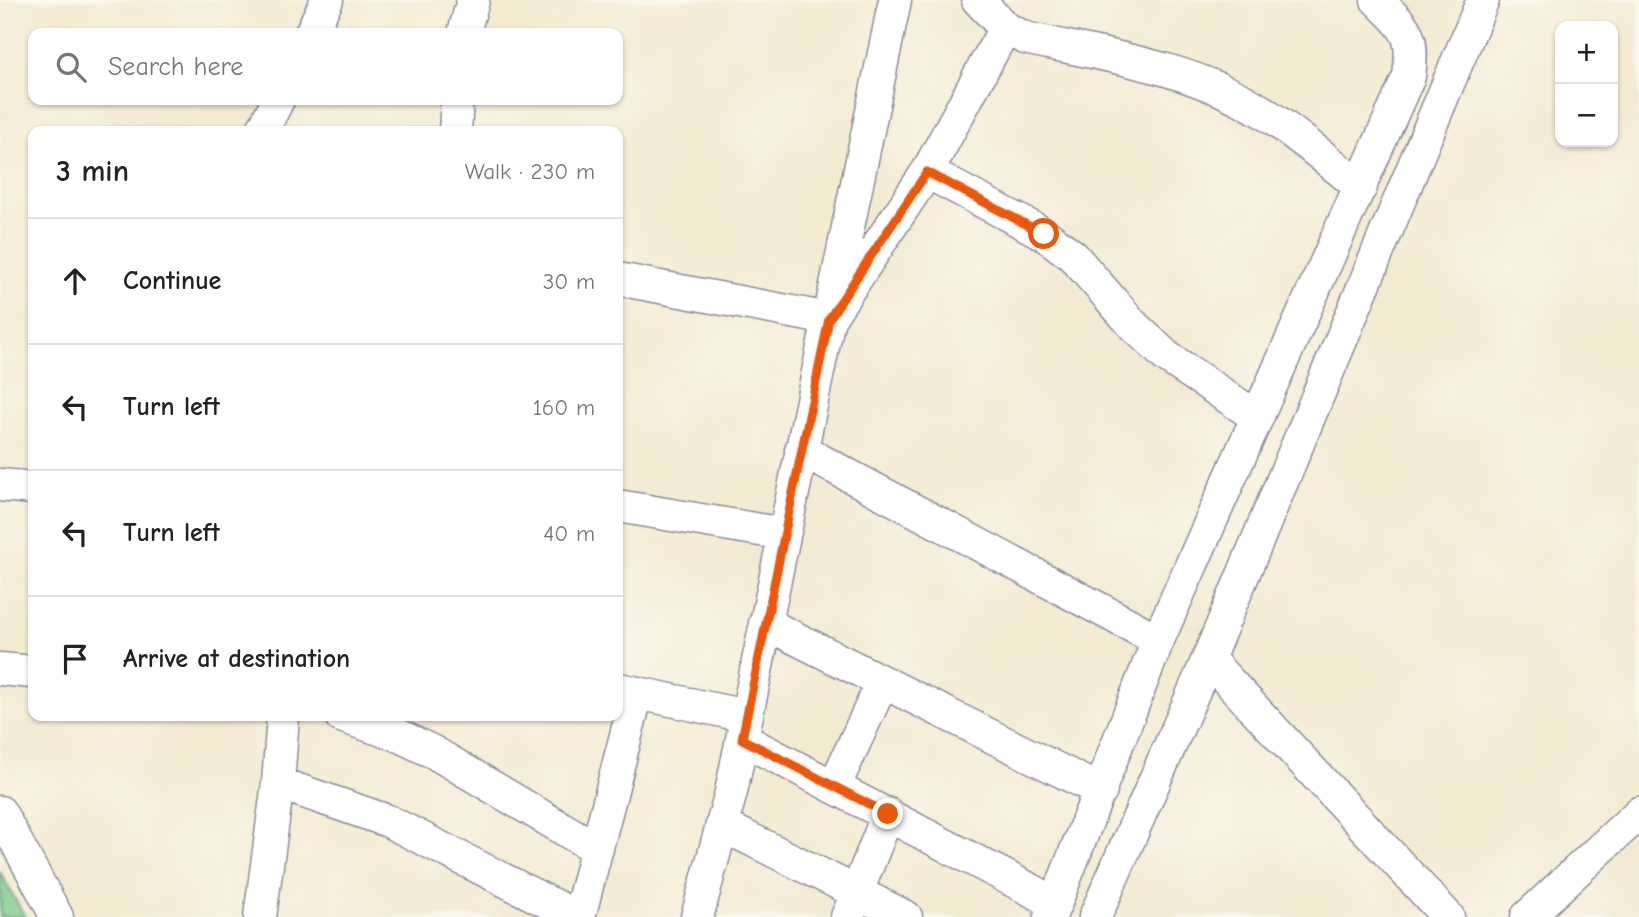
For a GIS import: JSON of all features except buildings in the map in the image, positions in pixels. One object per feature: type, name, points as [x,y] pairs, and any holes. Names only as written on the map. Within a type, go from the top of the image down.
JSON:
[{"type":"street","points":[[313,28],[327,0]]},
{"type":"street","points":[[465,28],[473,0]]},
{"type":"street","points":[[697,917],[744,728],[895,0]]},
{"type":"street","points":[[978,0],[1005,28],[1026,38],[1169,69],[1213,87],[1263,113],[1361,187]]},
{"type":"street","points":[[623,716],[628,691],[744,728],[834,787],[888,814],[1053,910],[1158,640],[1409,76],[1413,46],[1404,26],[1377,0]]},
{"type":"street","points":[[1096,917],[1208,659],[1483,0]]},
{"type":"street","points":[[829,319],[927,172],[1005,28]]},
{"type":"street","points":[[265,126],[275,105]]},
{"type":"street","points":[[456,126],[457,105]]},
{"type":"street","points":[[927,172],[1044,234],[1073,256],[1134,326],[1167,357],[1257,417]]},
{"type":"street","points":[[623,280],[829,319]]},
{"type":"street","points":[[801,450],[1158,640]]},
{"type":"street","points":[[0,485],[28,488]]},
{"type":"street","points":[[623,507],[784,534]]},
{"type":"street","points":[[765,623],[1101,792]]},
{"type":"street","points":[[1208,659],[1448,917]]},
{"type":"street","points":[[0,669],[28,672]]},
{"type":"street","points":[[834,787],[882,683]]},
{"type":"street","points":[[260,917],[284,721]]},
{"type":"street","points":[[356,721],[400,736],[435,753],[597,849]]},
{"type":"street","points":[[278,783],[388,821],[578,917],[597,849],[622,721]]},
{"type":"street","points":[[0,812],[57,917]]},
{"type":"street","points":[[1527,917],[1639,813]]},
{"type":"street","points":[[852,904],[888,814]]},
{"type":"street","points":[[722,825],[852,904],[906,917]]},
{"type":"green space","points":[[0,872],[25,917],[0,917]]},
{"type":"route","points":[[888,814],[742,739],[829,319],[927,172],[1044,234]]}]
